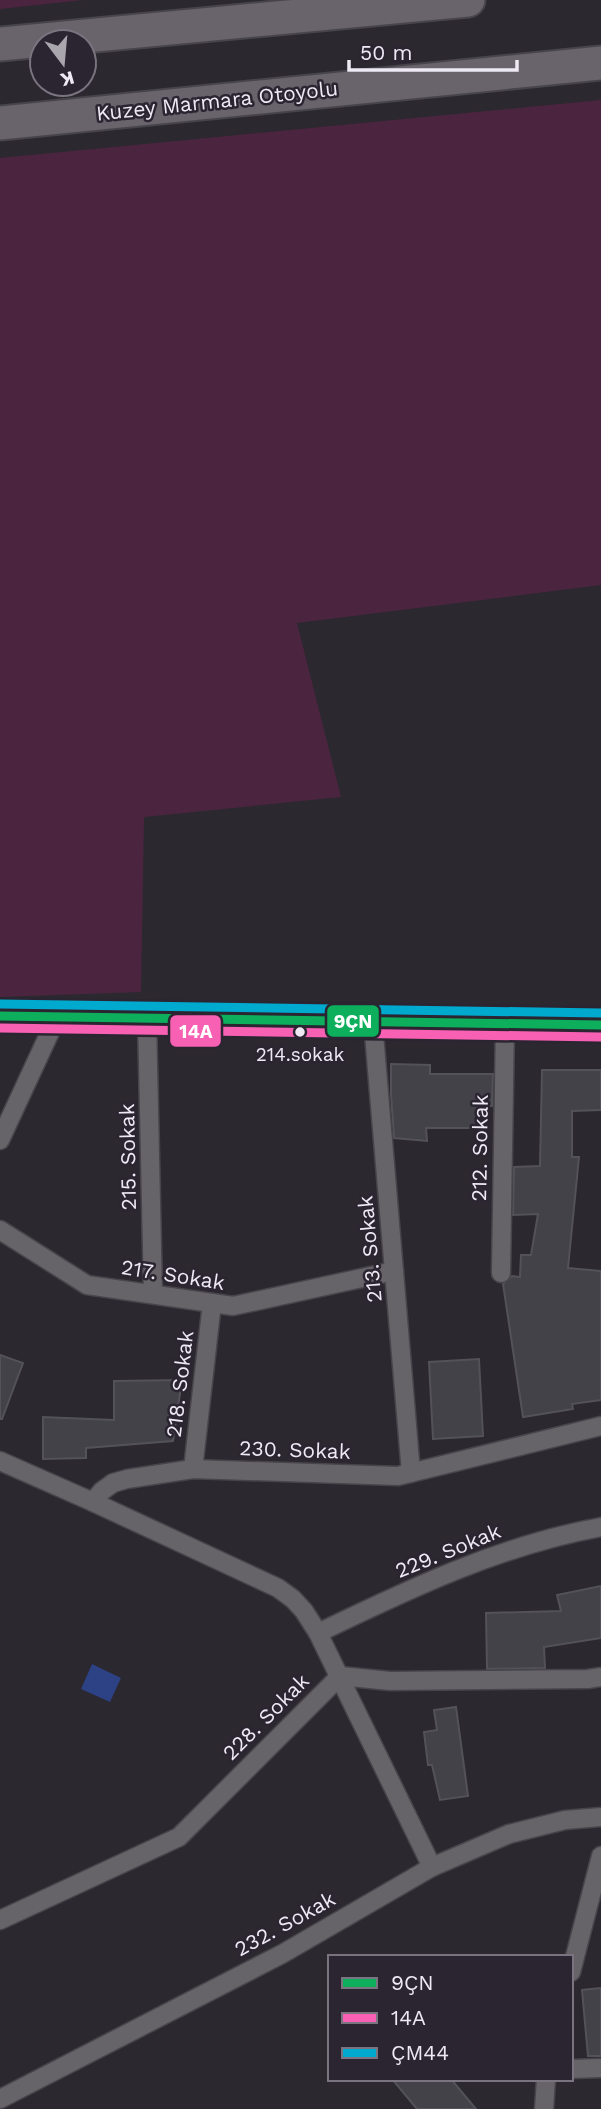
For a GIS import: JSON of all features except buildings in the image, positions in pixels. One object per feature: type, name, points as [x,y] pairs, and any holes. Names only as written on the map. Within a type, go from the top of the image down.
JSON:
[{"type":"highway","points":[[0,44],[468,0]]},
{"type":"highway","name":"Kuzey Marmara Otoyolu","points":[[0,123],[601,62]]},
{"type":"main road","points":[[0,1016],[601,1025]]},
{"type":"street","points":[[0,1140],[57,1017]]},
{"type":"street","name":"215. Sokak","points":[[147,1018],[153,1294]]},
{"type":"street","name":"213. Sokak","points":[[373,1022],[411,1473]]},
{"type":"street","name":"212. Sokak","points":[[501,1273],[505,1024]]},
{"type":"street","name":"217. Sokak","points":[[0,1230],[87,1285],[233,1307],[394,1271]]},
{"type":"street","name":"218. Sokak","points":[[193,1469],[212,1303]]},
{"type":"street","name":"230. Sokak","points":[[93,1502],[113,1483],[193,1469],[398,1476],[601,1426]]},
{"type":"street","points":[[0,1461],[278,1588],[293,1599],[318,1633],[432,1867]]},
{"type":"street","name":"229. Sokak","points":[[318,1633],[491,1556],[533,1542],[601,1527]]},
{"type":"street","name":"228. Sokak","points":[[0,1920],[179,1837],[340,1676],[390,1681],[601,1677]]},
{"type":"street","name":"232. Sokak","points":[[0,2099],[282,1954],[432,1867],[479,1845],[518,1831],[601,1817]]},
{"type":"street","points":[[573,1964],[601,1856]]},
{"type":"street","points":[[573,2069],[601,2068]]},
{"type":"street","points":[[544,2109],[546,2081]]},
{"type":"shaded area","points":[[0,0],[83,0],[0,9]]},
{"type":"shaded area","points":[[601,100],[601,585],[297,623],[341,797],[144,817],[141,992],[0,997],[0,158]]},
{"type":"water","points":[[92,1664],[121,1678],[110,1702],[81,1689]]},
{"type":"transit line","name":"ÇM44","points":[[0,1004],[601,1013]]},
{"type":"transit line","name":"9ÇN","points":[[0,1016],[601,1025]]},
{"type":"transit line","name":"14A","points":[[0,1028],[601,1037]]},
{"type":"place","name":"214.sokak","points":[[300,1032]]}]
